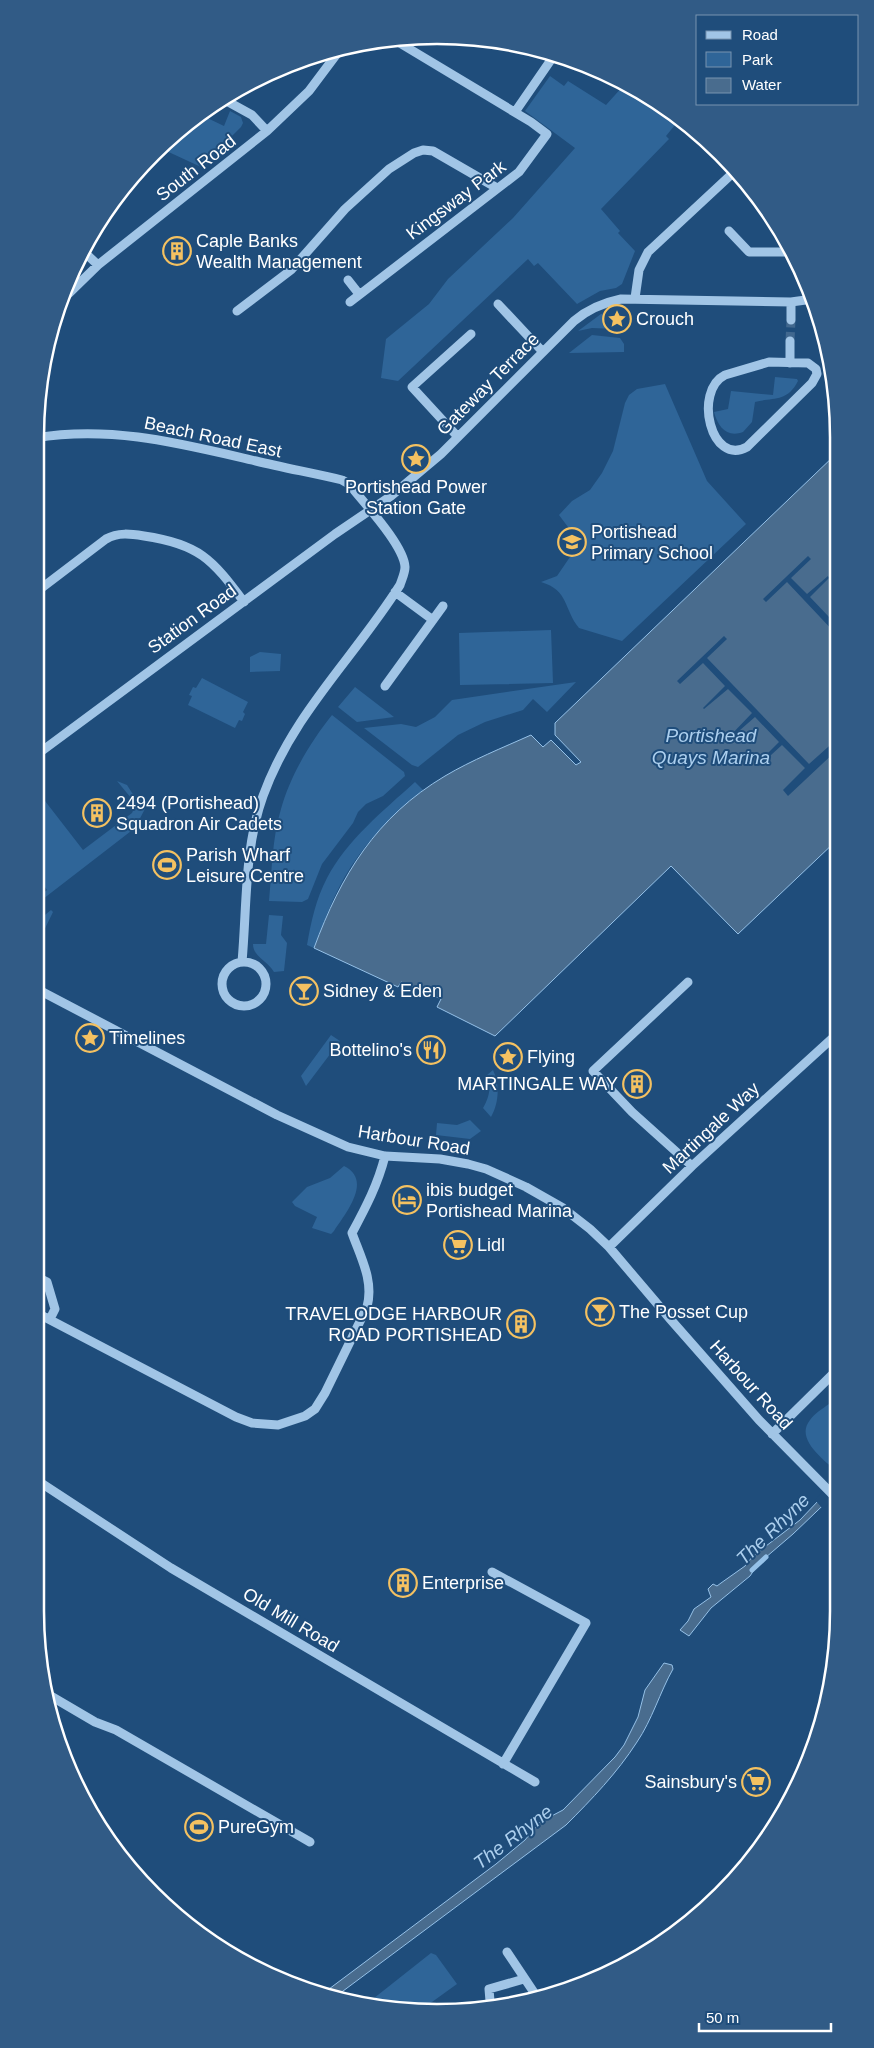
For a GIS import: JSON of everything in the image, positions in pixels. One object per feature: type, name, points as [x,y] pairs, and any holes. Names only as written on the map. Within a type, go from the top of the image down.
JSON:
[{"type":"street","points":[[404,46],[514,112],[550,61]]},
{"type":"street","name":"South Road","points":[[73,289],[98,265],[267,131],[309,90],[334,57]]},
{"type":"street","points":[[230,103],[249,112],[267,131]]},
{"type":"street","name":"Kingsway Park","points":[[350,302],[519,172],[547,134],[514,112]]},
{"type":"street","points":[[237,311],[291,270],[345,209],[389,170],[414,153],[422,150],[433,151],[497,188]]},
{"type":"street","points":[[635,298],[639,270],[648,252],[730,175]]},
{"type":"street","points":[[729,230],[749,252],[784,252]]},
{"type":"street","points":[[88,256],[98,265]]},
{"type":"street","points":[[348,280],[359,294]]},
{"type":"street","name":"Gateway Terrace","points":[[370,510],[392,496],[458,437],[574,321],[589,310],[609,301],[635,298],[791,302],[805,300]]},
{"type":"street","points":[[791,302],[791,320]]},
{"type":"street","points":[[498,304],[543,352]]},
{"type":"street","points":[[458,437],[412,387],[471,334]]},
{"type":"street","points":[[790,341],[790,363]]},
{"type":"street","points":[[765,363],[790,363],[808,363],[813,366],[817,374],[812,383],[747,447],[737,451],[724,446],[712,428],[708,415],[710,396],[715,383],[725,375],[765,363]]},
{"type":"street","name":"Beach Road East","points":[[44,437],[75,432],[128,435],[182,444],[342,480],[349,484],[370,510],[395,542],[402,555],[405,566],[404,575],[395,592],[306,711],[283,751],[263,797],[253,840],[242,962]]},
{"type":"street","name":"Station Road","points":[[44,749],[370,510]]},
{"type":"street","points":[[44,585],[106,539],[114,535],[126,534],[171,542],[196,551],[220,569],[244,602]]},
{"type":"street","points":[[395,592],[433,620]]},
{"type":"street","points":[[385,686],[443,606]]},
{"type":"street","points":[[242,962],[258,967],[265,980],[265,991],[261,998],[248,1005],[241,1006],[228,999],[224,993],[222,983],[224,974],[229,967],[242,962]]},
{"type":"street","points":[[688,982],[593,1071],[632,1112],[692,1166]]},
{"type":"street","name":"Harbour Road","points":[[44,993],[277,1115],[348,1147],[385,1156],[456,1161],[486,1169],[551,1200],[585,1224],[609,1247],[772,1434],[830,1492]]},
{"type":"street","name":"Martingale Way","points":[[609,1247],[692,1166],[830,1040]]},
{"type":"street","points":[[44,1317],[236,1417],[266,1426],[278,1425],[305,1416],[315,1409],[325,1393],[367,1307],[370,1296],[368,1275],[352,1233],[371,1198],[385,1156]]},
{"type":"street","points":[[44,1280],[47,1282],[55,1310],[50,1320]]},
{"type":"street","points":[[772,1434],[830,1377]]},
{"type":"street","name":"Old Mill Road","points":[[44,1485],[171,1568],[534,1782]]},
{"type":"street","points":[[492,1572],[586,1622],[503,1764]]},
{"type":"street","points":[[53,1697],[94,1722],[116,1730],[310,1842]]},
{"type":"street","points":[[507,1952],[534,1992]]},
{"type":"street","points":[[490,2001],[489,1989],[524,1979]]},
{"type":"green space","points":[[550,76],[564,86],[568,81],[606,105],[620,89],[675,125],[666,136],[669,139],[601,209],[620,231],[618,233],[635,251],[622,284],[616,288],[600,291],[577,304],[538,263],[534,266],[528,259],[398,381],[381,378],[386,339],[429,304],[448,279],[513,218],[575,148],[525,111]]},
{"type":"green space","points":[[230,111],[241,117],[243,123],[201,167],[167,151],[208,118],[224,126]]},
{"type":"green space","points":[[626,308],[624,323],[617,329],[592,328],[578,331],[601,314]]},
{"type":"green space","points":[[592,335],[620,338],[624,344],[624,352],[569,353]]},
{"type":"green space","points":[[775,377],[797,379],[798,381],[794,388],[784,396],[755,402],[752,422],[743,432],[732,434],[721,427],[714,412],[728,409],[731,391],[773,395]]},
{"type":"green space","points":[[665,384],[707,481],[746,524],[622,641],[579,628],[557,590],[541,582],[557,576],[572,554],[568,527],[559,515],[572,501],[590,490],[602,473],[613,451],[625,403],[629,395],[637,389]]},
{"type":"green space","points":[[551,630],[553,683],[460,685],[459,633]]},
{"type":"green space","points":[[260,652],[281,654],[280,671],[250,672],[250,657]]},
{"type":"green space","points":[[202,678],[248,702],[243,712],[245,714],[242,721],[239,720],[235,728],[188,705],[192,696],[189,695],[193,687],[196,688]]},
{"type":"green space","points":[[576,682],[547,712],[533,699],[523,710],[485,722],[458,735],[418,767],[412,765],[364,728],[401,724],[416,727],[435,717],[452,700]]},
{"type":"green space","points":[[355,687],[394,717],[357,722],[338,707]]},
{"type":"green space","points":[[332,715],[404,772],[405,776],[383,796],[366,804],[358,812],[353,823],[322,864],[308,899],[302,902],[269,901],[276,831],[285,797],[302,759]]},
{"type":"green space","points":[[117,781],[127,785],[134,796],[148,803],[135,828],[44,898],[44,892],[47,890],[44,886],[44,800],[83,850],[132,813],[136,804]]},
{"type":"green space","points":[[415,782],[423,790],[381,829],[359,855],[339,888],[314,948],[307,945],[317,902],[335,864],[366,827]]},
{"type":"green space","points":[[51,910],[53,912],[44,930],[44,916]]},
{"type":"green space","points":[[269,915],[283,916],[281,935],[287,943],[284,971],[274,972],[255,952],[253,944],[266,944]]},
{"type":"green space","points":[[331,1035],[340,1041],[306,1086],[301,1076]]},
{"type":"green space","points":[[493,1070],[497,1081],[498,1094],[496,1106],[491,1117],[483,1108],[489,1092],[487,1075]]},
{"type":"green space","points":[[470,1120],[481,1131],[470,1139],[436,1135],[437,1123],[457,1125]]},
{"type":"green space","points":[[344,1166],[352,1172],[356,1180],[357,1188],[350,1206],[331,1234],[312,1228],[317,1217],[295,1206],[292,1202],[307,1187],[330,1178]]},
{"type":"green space","points":[[830,1405],[830,1465],[814,1450],[806,1435],[806,1428],[816,1413]]},
{"type":"green space","points":[[431,1953],[436,1955],[457,1984],[430,2004],[373,1999]]},
{"type":"water","name":"Portishead Quays Marina","points":[[830,460],[830,847],[738,934],[671,866],[495,1036],[437,1007],[441,999],[401,982],[398,987],[314,948],[336,896],[364,850],[380,829],[421,792],[445,776],[487,754],[531,735],[543,747],[551,740],[576,765],[581,762],[555,735],[555,723]]},
{"type":"water","points":[[830,1488],[830,1499],[758,1564],[750,1576],[711,1608],[689,1636],[680,1630],[688,1621],[694,1609],[711,1597],[708,1589],[713,1584],[717,1586],[745,1566],[753,1556],[800,1520]]},
{"type":"water","points":[[664,1663],[672,1665],[673,1669],[652,1715],[629,1753],[613,1775],[566,1825],[341,1992],[329,1989],[496,1864],[525,1840],[540,1822],[563,1810],[615,1757],[624,1745],[638,1717],[645,1690]]},
{"type":"pier","points":[[808,556],[811,559],[791,578],[807,594],[828,576],[829,578],[810,597],[830,616],[830,628],[787,582],[766,602],[763,599]]},
{"type":"pier","points":[[724,636],[727,639],[707,658],[809,764],[830,745],[830,757],[788,796],[783,790],[805,768],[782,745],[759,766],[757,764],[779,742],[755,717],[732,737],[730,736],[752,713],[728,689],[703,708],[725,686],[703,663],[680,684],[677,681]]},
{"type":"pier","points":[[830,1484],[830,1502],[823,1509],[815,1500]]},
{"type":"waterway","name":"The Rhyne","points":[[752,1570],[766,1557]]},
{"type":"tunnel","points":[[790,341],[791,320]]},
{"type":"place","name":"Caple Banks Wealth Management","points":[[177,251]]},
{"type":"place","name":"Crouch","points":[[617,319]]},
{"type":"place","name":"Portishead Power Station Gate","points":[[416,459]]},
{"type":"place","name":"Portishead Primary School","points":[[572,542]]},
{"type":"place","name":"2494 (Portishead) Squadron Air Cadets","points":[[97,813]]},
{"type":"place","name":"Parish Wharf Leisure Centre","points":[[167,865]]},
{"type":"place","name":"Sidney & Eden","points":[[304,991]]},
{"type":"place","name":"Timelines","points":[[90,1038]]},
{"type":"place","name":"Bottelino's","points":[[431,1050]]},
{"type":"place","name":"Flying","points":[[508,1057]]},
{"type":"place","name":"MARTINGALE WAY","points":[[637,1084]]},
{"type":"place","name":"ibis budget Portishead Marina","points":[[407,1200]]},
{"type":"place","name":"Lidl","points":[[458,1245]]},
{"type":"place","name":"The Posset Cup","points":[[600,1312]]},
{"type":"place","name":"TRAVELODGE HARBOUR ROAD PORTISHEAD","points":[[521,1324]]},
{"type":"place","name":"Enterprise","points":[[403,1583]]},
{"type":"place","name":"Sainsbury's","points":[[756,1782]]},
{"type":"place","name":"PureGym","points":[[199,1827]]}]
